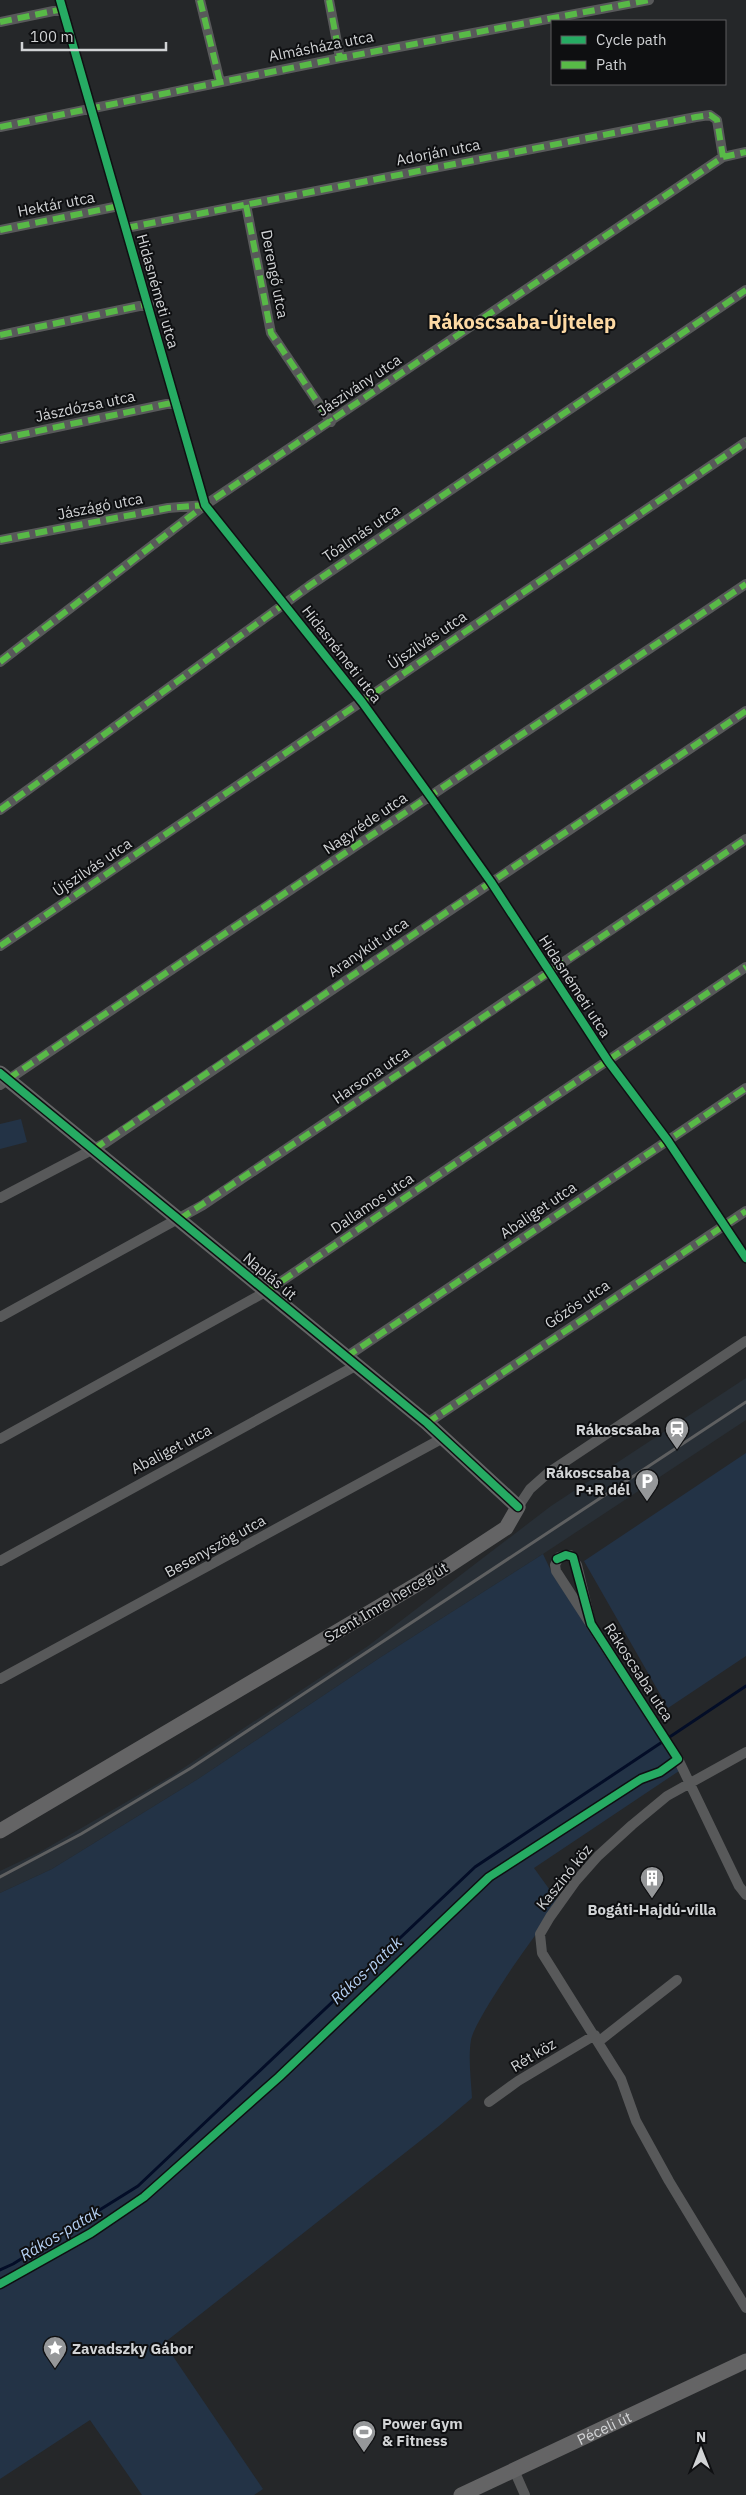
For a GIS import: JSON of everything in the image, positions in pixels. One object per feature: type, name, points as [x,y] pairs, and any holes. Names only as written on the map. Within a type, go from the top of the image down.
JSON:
[{"type":"street","points":[[200,0],[220,82]]},
{"type":"street","points":[[329,0],[340,58]]},
{"type":"street","name":"Almásháza utca","points":[[0,127],[340,58],[649,0]]},
{"type":"street","points":[[0,22],[62,4]]},
{"type":"street","name":"Hidasnémeti utca","points":[[62,4],[205,505],[362,702],[430,796],[491,882],[608,1061],[668,1141],[746,1258]]},
{"type":"street","name":"Adorján utca","points":[[126,228],[710,115],[717,120],[723,157]]},
{"type":"street","name":"Jászivány utca","points":[[0,662],[205,505],[723,157],[746,152]]},
{"type":"street","name":"Derengő utca","points":[[246,205],[271,333],[331,422]]},
{"type":"street","name":"Hektár utca","points":[[0,230],[119,206]]},
{"type":"street","name":"Tóalmás utca","points":[[0,810],[285,603],[746,290]]},
{"type":"street","points":[[0,335],[149,304]]},
{"type":"street","name":"Jászdózsa utca","points":[[0,438],[176,402]]},
{"type":"street","name":"Újszilvás utca","points":[[0,946],[746,442]]},
{"type":"street","name":"Jászágó utca","points":[[0,540],[168,508],[205,505]]},
{"type":"street","name":"Nagyréde utca","points":[[3,1079],[746,584]]},
{"type":"street","name":"Aranykút utca","points":[[0,1198],[94,1150],[746,711]]},
{"type":"street","name":"Harsona utca","points":[[0,1317],[180,1219],[402,1072],[746,839]]},
{"type":"street","name":"Dallamos utca","points":[[0,1439],[267,1291],[746,967]]},
{"type":"street","name":"Naplás út","points":[[3,1079],[180,1219],[427,1423],[518,1507]]},
{"type":"street","name":"Abaliget utca","points":[[0,1561],[351,1361],[746,1088]]},
{"type":"street","name":"Gőzös utca","points":[[427,1423],[746,1211]]},
{"type":"street","name":"Szent Imre herceg út","points":[[0,1831],[456,1561],[506,1528],[530,1488],[548,1473],[746,1341]]},
{"type":"street","name":"Besenyszög utca","points":[[0,1679],[443,1438]]},
{"type":"street","name":"Rákoscsaba utca","points":[[591,1624],[577,1565],[570,1555],[559,1557],[555,1565],[556,1571],[674,1752],[739,1886],[746,1896]]},
{"type":"street","name":"Kaszinó köz","points":[[746,1752],[667,1796],[632,1825],[598,1856],[575,1882],[540,1934],[542,1953],[621,2079],[636,2121],[669,2181],[746,2308]]},
{"type":"street","points":[[597,2038],[677,1980]]},
{"type":"street","name":"Rét köz","points":[[489,2102],[518,2081],[597,2038]]},
{"type":"street","name":"Péceli út","points":[[461,2495],[746,2361]]},
{"type":"street","points":[[514,2470],[525,2495]]},
{"type":"shaded area","points":[[21,1119],[27,1142],[0,1149],[0,1124]]},
{"type":"shaded area","points":[[746,1378],[746,1420],[543,1554],[381,1657],[198,1779],[52,1869],[0,1893],[0,1871],[40,1852],[173,1775],[368,1646],[551,1506]]},
{"type":"shaded area","points":[[746,1453],[746,1656],[668,1708],[584,1561]]},
{"type":"shaded area","points":[[543,1554],[553,1575],[655,1727],[679,1771],[534,1868],[560,1904],[510,1971],[475,2029],[471,2040],[470,2054],[472,2098],[164,2343],[263,2489],[254,2495],[142,2495],[90,2420],[0,2479],[0,1893],[52,1869],[198,1779],[381,1657]]},
{"type":"waterway","name":"Rákos-patak","points":[[0,2270],[13,2264],[138,2186],[475,1867],[746,1686]]},
{"type":"railway","points":[[0,1877],[81,1834],[191,1768],[746,1402]]},
{"type":"marked path","points":[[200,0],[220,82]]},
{"type":"marked path","points":[[329,0],[340,58]]},
{"type":"marked path","points":[[0,127],[340,58],[649,0]]},
{"type":"marked path","points":[[0,22],[63,9]]},
{"type":"marked path","points":[[126,228],[710,115],[717,120],[723,157]]},
{"type":"marked path","points":[[0,662],[205,505],[723,157],[746,152]]},
{"type":"marked path","points":[[246,205],[271,333],[331,422]]},
{"type":"marked path","points":[[0,230],[119,206]]},
{"type":"marked path","points":[[0,810],[309,586],[746,290]]},
{"type":"marked path","points":[[0,335],[149,304]]},
{"type":"marked path","points":[[0,439],[176,402]]},
{"type":"marked path","points":[[0,946],[746,442]]},
{"type":"marked path","points":[[0,540],[168,508],[205,505]]},
{"type":"marked path","points":[[8,1079],[746,584]]},
{"type":"marked path","points":[[94,1149],[746,711]]},
{"type":"marked path","points":[[180,1219],[402,1072],[746,839]]},
{"type":"marked path","points":[[267,1291],[746,967]]},
{"type":"marked path","points":[[346,1357],[746,1088]]},
{"type":"marked path","points":[[427,1423],[746,1211]]},
{"type":"cycle path","points":[[60,0],[205,505],[362,702],[430,796],[491,882],[608,1061],[668,1141],[746,1258]]},
{"type":"cycle path","points":[[0,1073],[427,1423],[518,1507]]},
{"type":"cycle path","points":[[0,2284],[91,2233],[144,2197],[279,2077],[489,1877],[641,1779],[660,1772],[678,1759],[591,1624],[573,1557],[566,1555],[557,1559]]},
{"type":"place","name":"Rákoscsaba","points":[[677,1450]]},
{"type":"place","name":"Rákoscsaba P+R dél","points":[[647,1502]]},
{"type":"place","name":"Bogáti-Hajdú-villa","points":[[652,1899]]},
{"type":"place","name":"Zavadszky Gábor","points":[[55,2369]]},
{"type":"place","name":"Power Gym & Fitness","points":[[364,2453]]},
{"type":"district","name":"Rákoscsaba-Újtelep","points":[[522,321]]}]
